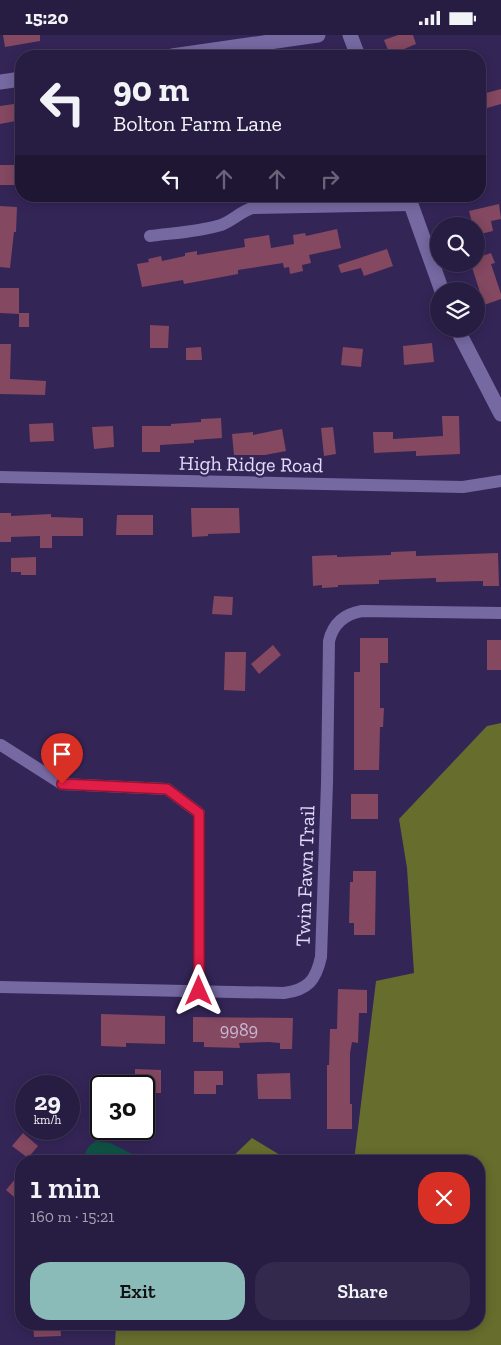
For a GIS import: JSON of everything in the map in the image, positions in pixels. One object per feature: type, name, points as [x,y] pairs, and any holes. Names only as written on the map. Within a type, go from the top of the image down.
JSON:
[{"type":"street","points":[[214,50],[318,35]]},
{"type":"street","points":[[350,35],[356,50]]},
{"type":"street","points":[[0,83],[15,80]]},
{"type":"street","points":[[150,237],[212,228],[224,224],[243,211],[252,208],[387,202]]},
{"type":"street","points":[[410,202],[439,282]]},
{"type":"street","points":[[461,337],[499,408]]},
{"type":"street","name":"High Ridge Road","points":[[0,477],[463,487],[501,481]]},
{"type":"street","name":"Twin Fawn Trail","points":[[0,987],[284,993],[294,992],[310,983],[316,976],[321,957],[329,641],[331,631],[337,623],[352,613],[362,611],[501,613]]},
{"type":"street","points":[[1,745],[62,784],[167,789],[199,813],[199,991]]},
{"type":"shaded area","points":[[501,723],[501,1345],[115,1345],[116,1330],[485,1330],[485,1155],[355,1155],[376,981],[414,973],[407,868],[399,819],[487,726]]},
{"type":"shaded area","points":[[252,1138],[280,1155],[234,1155]]},
{"type":"shaded area","points":[[96,1141],[110,1143],[134,1155],[85,1155],[90,1145]]},
{"type":"building","points":[[3,35],[40,35],[40,41],[5,47]]},
{"type":"building","points":[[398,35],[413,35],[416,44],[402,50],[388,50],[384,40]]},
{"type":"building","points":[[501,89],[501,104],[487,108],[486,93]]},
{"type":"building","points":[[15,104],[15,121],[0,124],[0,106]]},
{"type":"building","points":[[0,165],[15,165],[15,185],[0,185]]},
{"type":"building","points":[[499,204],[501,219],[491,221],[493,231],[485,233],[485,217],[471,217],[469,211]]},
{"type":"building","points":[[0,206],[17,207],[16,232],[14,232],[10,268],[0,267]]},
{"type":"building","points":[[337,229],[341,248],[309,255],[311,263],[302,265],[303,271],[290,274],[289,267],[284,268],[283,263],[238,270],[238,274],[184,284],[183,280],[142,287],[137,264],[149,262],[148,259],[161,256],[162,261],[185,256],[185,253],[197,251],[197,255],[245,247],[244,239],[269,235],[271,248],[294,244],[293,235],[305,233],[306,236]]},
{"type":"building","points":[[387,249],[393,266],[364,276],[361,268],[341,273],[338,265]]},
{"type":"building","points":[[491,253],[495,263],[491,264],[501,299],[485,305],[485,282],[477,282],[474,272],[485,272],[485,255]]},
{"type":"building","points":[[0,288],[19,288],[19,313],[29,313],[29,327],[19,327],[19,314],[0,313]]},
{"type":"building","points":[[150,325],[169,326],[168,348],[150,348]]},
{"type":"building","points":[[432,343],[434,362],[404,365],[403,346]]},
{"type":"building","points":[[0,344],[11,344],[10,379],[46,381],[45,395],[0,394]]},
{"type":"building","points":[[201,347],[202,360],[186,360],[186,348]]},
{"type":"building","points":[[343,347],[363,349],[361,367],[341,365]]},
{"type":"building","points":[[442,416],[459,416],[460,454],[416,456],[416,451],[374,453],[373,432],[393,432],[393,439],[443,436]]},
{"type":"building","points":[[221,418],[222,438],[194,440],[194,443],[160,445],[160,452],[142,452],[142,426],[171,426],[171,424],[201,422],[201,419]]},
{"type":"building","points":[[53,423],[54,441],[30,442],[29,424]]},
{"type":"building","points":[[113,426],[114,447],[94,449],[92,427]]},
{"type":"building","points":[[333,427],[336,454],[324,456],[321,428]]},
{"type":"building","points":[[282,429],[286,451],[265,455],[234,455],[232,434],[253,432],[253,435]]},
{"type":"building","points":[[191,508],[239,508],[240,533],[208,534],[208,536],[192,537]]},
{"type":"building","points":[[0,513],[11,513],[11,516],[51,514],[51,517],[83,518],[83,536],[52,536],[52,548],[40,548],[40,536],[11,537],[11,542],[0,542]]},
{"type":"building","points":[[117,515],[153,515],[153,535],[116,535]]},
{"type":"building","points":[[416,551],[416,556],[498,553],[499,586],[483,586],[483,581],[436,582],[436,578],[379,580],[379,584],[338,585],[338,587],[322,588],[322,585],[313,586],[312,556],[391,555],[391,552]]},
{"type":"building","points":[[36,557],[36,575],[21,575],[21,572],[11,572],[11,558]]},
{"type":"building","points":[[214,596],[233,597],[232,615],[212,614]]},
{"type":"building","points":[[360,638],[388,638],[388,663],[380,663],[380,708],[384,708],[383,727],[380,727],[379,770],[354,770],[354,672],[360,672]]},
{"type":"building","points":[[487,640],[501,640],[501,670],[487,670]]},
{"type":"building","points":[[273,645],[281,655],[259,674],[251,664]]},
{"type":"building","points":[[225,652],[246,652],[245,691],[224,690]]},
{"type":"building","points":[[351,794],[378,794],[378,819],[351,819]]},
{"type":"building","points":[[353,871],[376,871],[375,935],[354,935],[354,923],[349,923],[350,882],[353,882]]},
{"type":"building","points":[[338,989],[367,990],[367,1013],[359,1013],[358,1043],[352,1042],[350,1053],[352,1129],[327,1129],[327,1065],[329,1065],[330,1029],[337,1029]]},
{"type":"building","points":[[101,1014],[165,1016],[165,1044],[126,1043],[126,1047],[101,1046]]},
{"type":"building","points":[[193,1017],[293,1018],[292,1049],[280,1049],[280,1043],[269,1042],[239,1043],[240,1048],[204,1047],[204,1042],[193,1042]]},
{"type":"building","points":[[135,1069],[161,1070],[161,1093],[155,1093],[155,1075],[135,1075]]},
{"type":"building","points":[[194,1071],[223,1071],[223,1085],[216,1085],[216,1094],[194,1094]]},
{"type":"building","points":[[290,1073],[291,1099],[258,1099],[257,1074]]},
{"type":"building","points":[[17,1140],[31,1140],[38,1146],[30,1155],[24,1155],[12,1146]]},
{"type":"building","points":[[15,1179],[15,1198],[6,1190]]},
{"type":"building","points":[[33,1330],[60,1330],[61,1336],[34,1337]]},
{"type":"route","points":[[62,784],[167,789],[199,813],[199,991]]}]
